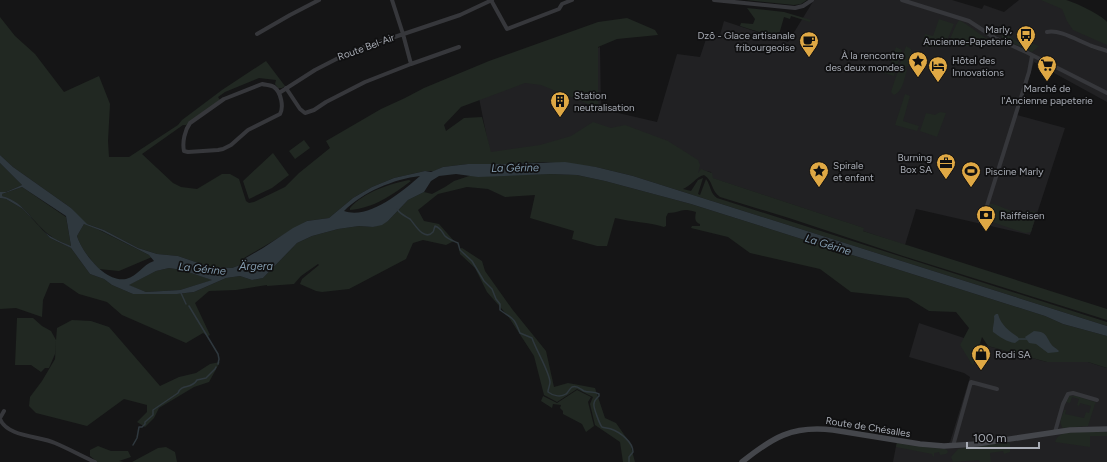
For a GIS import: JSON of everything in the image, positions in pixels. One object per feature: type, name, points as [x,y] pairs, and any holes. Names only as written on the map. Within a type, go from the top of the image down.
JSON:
[{"type":"street","points":[[257,34],[319,0]]},
{"type":"street","name":"Route Bel-Air","points":[[278,93],[338,57],[371,44],[403,34],[392,0]]},
{"type":"street","points":[[411,64],[403,34],[460,15],[491,0],[507,29],[559,9],[562,4],[572,0]]},
{"type":"street","points":[[714,0],[795,8],[803,6],[812,0]]},
{"type":"street","points":[[902,0],[969,21],[995,38],[1107,93]]},
{"type":"street","points":[[1048,32],[1051,31],[1069,36],[1093,47],[1107,51]]},
{"type":"street","points":[[286,88],[300,109],[305,113],[314,110],[326,102],[365,82],[459,47]]},
{"type":"street","points":[[980,221],[985,212],[1030,72],[1032,56]]},
{"type":"street","points":[[262,84],[273,86],[278,93],[282,109],[280,114],[248,130],[230,145],[218,150],[184,151],[183,144],[186,129],[190,123],[218,102],[251,87],[262,84]]},
{"type":"street","points":[[953,446],[971,382],[997,389]]},
{"type":"street","points":[[1055,432],[1063,404],[1068,394],[1074,393],[1097,400]]},
{"type":"street","points":[[4,411],[0,418],[1,422],[8,429],[18,434],[50,441],[95,462]]},
{"type":"street","name":"Route de Chésalles","points":[[742,462],[772,440],[806,429],[826,429],[920,444],[953,446],[977,444],[1055,432],[1107,429]]},
{"type":"shaded area","points":[[746,0],[807,0],[801,4],[794,5]]},
{"type":"shaded area","points":[[814,0],[952,0],[982,9],[984,5],[1004,12],[1019,0],[1065,0],[1107,24],[1107,102],[1034,62],[1017,115],[1065,128],[1030,235],[916,209],[905,245],[863,231],[863,228],[712,178],[711,172],[701,170],[699,173],[632,153],[490,153],[479,98],[600,47],[601,109],[657,122],[677,54],[700,57],[706,39],[713,34],[720,35],[724,21],[788,42]]},
{"type":"shaded area","points":[[1041,0],[1066,0],[1100,16],[1107,22],[1107,45],[1073,30],[1062,9]]},
{"type":"shaded area","points":[[747,8],[784,12],[811,20],[810,22],[791,16],[790,19],[784,17],[778,38],[740,26],[741,23],[753,24],[755,19]]},
{"type":"shaded area","points":[[0,17],[15,36],[35,54],[64,92],[99,76],[110,104],[108,141],[109,157],[129,157],[178,125],[182,120],[222,90],[266,61],[285,86],[278,88],[275,84],[276,80],[259,78],[225,92],[218,97],[220,100],[186,125],[183,125],[142,154],[173,183],[181,187],[197,189],[222,174],[230,174],[239,179],[246,201],[249,203],[285,187],[299,173],[330,148],[326,141],[381,109],[424,88],[489,61],[598,22],[627,18],[655,30],[658,35],[617,39],[598,47],[598,108],[541,85],[525,83],[461,107],[444,125],[446,131],[464,118],[482,117],[491,152],[540,145],[571,136],[593,122],[611,128],[625,125],[668,141],[698,160],[700,165],[698,173],[701,169],[712,173],[713,178],[864,228],[863,231],[1107,309],[1107,320],[720,197],[715,192],[707,177],[704,175],[683,189],[691,191],[698,180],[703,178],[698,194],[700,195],[706,179],[713,194],[717,198],[1107,322],[1107,326],[633,176],[596,167],[544,162],[468,164],[443,167],[434,171],[425,171],[394,178],[372,187],[353,198],[329,218],[307,221],[244,258],[240,265],[232,268],[210,267],[178,256],[157,254],[138,248],[104,230],[87,224],[152,257],[119,271],[99,269],[86,254],[79,241],[77,236],[84,224],[71,208],[13,167],[0,155]]},
{"type":"shaded area","points":[[939,19],[954,24],[946,43],[943,47],[928,47],[923,45],[922,43],[925,34],[933,36]]},
{"type":"shaded area","points":[[959,20],[989,40],[969,46],[947,46]]},
{"type":"shaded area","points":[[1003,34],[1006,34],[1021,44],[1025,40],[1039,46],[1032,52],[1002,38]]},
{"type":"shaded area","points":[[906,46],[911,49],[912,56],[909,66],[907,66],[901,88],[894,95],[891,92]]},
{"type":"shaded area","points":[[896,47],[902,50],[894,76],[871,69],[872,67],[882,71],[883,67],[889,69]]},
{"type":"shaded area","points":[[905,94],[910,96],[903,121],[919,126],[917,131],[895,125]]},
{"type":"shaded area","points":[[940,112],[946,113],[937,137],[920,131],[926,113],[935,115]]},
{"type":"shaded area","points":[[304,140],[310,148],[295,159],[289,151]]},
{"type":"shaded area","points":[[273,153],[289,175],[272,188],[249,199],[243,181]]},
{"type":"shaded area","points":[[0,163],[22,185],[6,192],[0,192]]},
{"type":"shaded area","points":[[551,174],[577,175],[605,181],[691,204],[1045,316],[1063,324],[1107,336],[1107,368],[1088,362],[1047,362],[988,346],[982,337],[973,366],[960,345],[969,328],[956,312],[929,311],[908,298],[851,292],[820,269],[750,253],[728,237],[691,228],[692,226],[700,226],[695,219],[696,212],[683,210],[668,213],[666,217],[666,226],[664,227],[615,218],[607,246],[597,246],[572,239],[574,231],[530,218],[535,195],[505,197],[488,189],[467,187],[438,194],[418,210],[424,221],[439,224],[454,241],[446,245],[423,240],[413,243],[406,259],[349,289],[322,292],[300,284],[302,279],[319,265],[318,264],[301,276],[294,284],[267,285],[236,290],[209,291],[195,303],[210,335],[208,336],[203,333],[186,343],[122,315],[107,302],[79,294],[63,283],[50,283],[43,300],[42,317],[16,308],[0,309],[0,198],[6,199],[23,209],[50,238],[71,248],[90,274],[104,279],[112,285],[133,294],[177,294],[194,292],[226,278],[240,276],[252,280],[263,278],[297,243],[312,236],[338,229],[359,226],[373,227],[388,221],[408,200],[424,192],[432,194],[454,181],[469,176]]},
{"type":"shaded area","points":[[409,180],[411,181],[375,204],[350,210],[350,208],[362,197],[385,186]]},
{"type":"shaded area","points":[[22,187],[66,217],[71,246],[53,238],[17,203],[2,196],[2,194]]},
{"type":"shaded area","points":[[989,204],[1018,213],[1029,211],[1037,212],[1031,232],[1025,233],[989,221],[986,215]]},
{"type":"shaded area","points":[[462,248],[482,261],[485,271],[512,309],[546,351],[554,387],[568,383],[595,388],[605,418],[616,423],[630,443],[635,462],[623,462],[620,442],[595,425],[590,404],[593,397],[577,389],[557,402],[544,395],[534,356],[508,316],[487,292],[475,268],[460,254],[459,249]]},
{"type":"shaded area","points":[[169,268],[182,270],[213,280],[180,290],[146,292],[128,285],[156,271]]},
{"type":"shaded area","points":[[17,318],[33,318],[42,326],[51,331],[56,340],[55,354],[49,368],[45,368],[41,372],[31,365],[15,365]]},
{"type":"shaded area","points":[[72,320],[91,321],[109,327],[160,386],[179,377],[196,373],[210,364],[220,362],[209,382],[194,387],[159,408],[154,418],[145,427],[137,422],[147,412],[147,405],[124,399],[87,426],[36,413],[29,406],[30,397],[42,381],[55,359],[57,328]]},
{"type":"shaded area","points":[[919,323],[988,346],[1047,362],[1088,362],[1107,368],[1107,462],[893,462],[897,441],[944,446],[950,442],[970,377],[964,373],[909,357]]},
{"type":"shaded area","points":[[577,390],[591,397],[588,402],[594,426],[586,432],[582,424],[563,414],[563,411],[560,408],[561,405],[553,404],[552,408],[541,401],[543,396],[557,403]]},
{"type":"shaded area","points":[[1069,396],[1076,396],[1096,403],[1088,426],[1063,428],[1061,419],[1064,410],[1066,410],[1065,414],[1084,418],[1086,412],[1089,413],[1091,406],[1080,403],[1079,406],[1077,405],[1079,399],[1072,397],[1070,403],[1066,402]]},
{"type":"shaded area","points":[[1074,432],[1107,432],[1107,436],[1090,436],[1090,447],[1055,442],[1060,435]]},
{"type":"shaded area","points":[[1007,442],[1010,444],[1010,452],[1004,454],[1003,451],[990,453],[991,462],[980,462],[979,460],[953,462],[951,457],[958,449]]},
{"type":"shaded area","points":[[897,443],[945,449],[948,452],[940,455],[939,452],[934,453],[933,457],[932,454],[896,447]]},
{"type":"shaded area","points":[[98,446],[111,451],[128,451],[131,457],[119,461],[124,462],[94,462],[95,460],[90,456],[90,450]]},
{"type":"shaded area","points":[[166,447],[175,452],[177,462],[132,462],[158,448]]},
{"type":"water","name":"Ärgera","points":[[0,155],[13,167],[71,208],[87,224],[104,230],[138,248],[157,254],[178,256],[210,267],[232,268],[240,265],[244,259],[293,228],[307,221],[329,218],[353,198],[372,187],[394,178],[425,171],[431,172],[443,167],[468,164],[565,162],[596,167],[633,176],[1107,326],[1107,336],[1063,324],[1045,316],[691,204],[577,175],[551,174],[478,177],[456,174],[439,176],[431,181],[424,192],[408,200],[388,221],[382,225],[338,229],[312,236],[297,243],[263,278],[252,280],[240,276],[226,278],[194,292],[177,294],[133,294],[112,285],[104,279],[90,274],[71,248],[50,238],[40,228],[52,237],[71,246],[66,216],[22,187],[2,194],[2,196],[17,203],[23,208],[37,224],[23,209],[6,199],[0,198],[0,192],[6,192],[22,185],[0,163]],"holes":[[[420,176],[395,196],[375,208],[354,213],[344,211],[370,192],[390,183]],[[84,224],[102,231],[149,255],[154,261],[146,265],[130,278],[118,279],[103,271],[89,258],[77,236]],[[169,268],[182,270],[212,280],[180,290],[146,292],[129,285],[156,271]]]},
{"type":"water","points":[[998,314],[1001,321],[1018,337],[1019,340],[1015,343],[1009,342],[993,332],[994,316]]},
{"type":"water","points":[[1034,331],[1045,334],[1052,345],[1059,351],[1048,353],[1036,344],[1029,343],[1025,337]]},
{"type":"waterway","points":[[397,209],[401,214],[410,219],[417,228],[426,235],[433,232],[435,226],[440,229],[445,236],[458,243],[460,250],[472,261],[484,281],[492,289],[500,304],[500,310],[513,319],[520,333],[532,338],[549,377],[550,383],[548,392],[561,396],[575,386],[584,391],[599,394],[594,401],[594,406],[600,423],[602,427],[615,430],[631,445],[633,452],[629,457],[629,462]]},
{"type":"waterway","points":[[181,293],[186,304]]},
{"type":"waterway","points":[[189,306],[218,354],[218,364]]},
{"type":"waterway","points":[[1017,339],[1027,339]]},
{"type":"waterway","points":[[133,445],[137,438],[139,427],[142,427],[153,415],[153,410],[178,393],[182,388],[192,385],[197,380],[206,378],[216,367]]},
{"type":"place","name":"Marly, Ancienne-Papeterie","points":[[1026,52]]},
{"type":"place","name":"Dzô - Glace artisanale fribourgeoise","points":[[809,58]]},
{"type":"place","name":"À la rencontre des deux mondes","points":[[918,78]]},
{"type":"place","name":"Marché de l'Ancienne papeterie","points":[[1047,82]]},
{"type":"place","name":"Hôtel des Innovations","points":[[938,83]]},
{"type":"place","name":"Station neutralisation","points":[[560,118]]},
{"type":"place","name":"Burning Box SA","points":[[946,180]]},
{"type":"place","name":"Spirale et enfant","points":[[819,188]]},
{"type":"place","name":"Piscine Marly","points":[[971,188]]},
{"type":"place","name":"Raiffeisen","points":[[986,232]]},
{"type":"place","name":"Rodi SA","points":[[981,371]]},
{"type":"water label","name":"La Gérine","points":[[515,168]]},
{"type":"water label","name":"La Gérine","points":[[828,245]]},
{"type":"water label","name":"La Gérine","points":[[202,269]]}]
